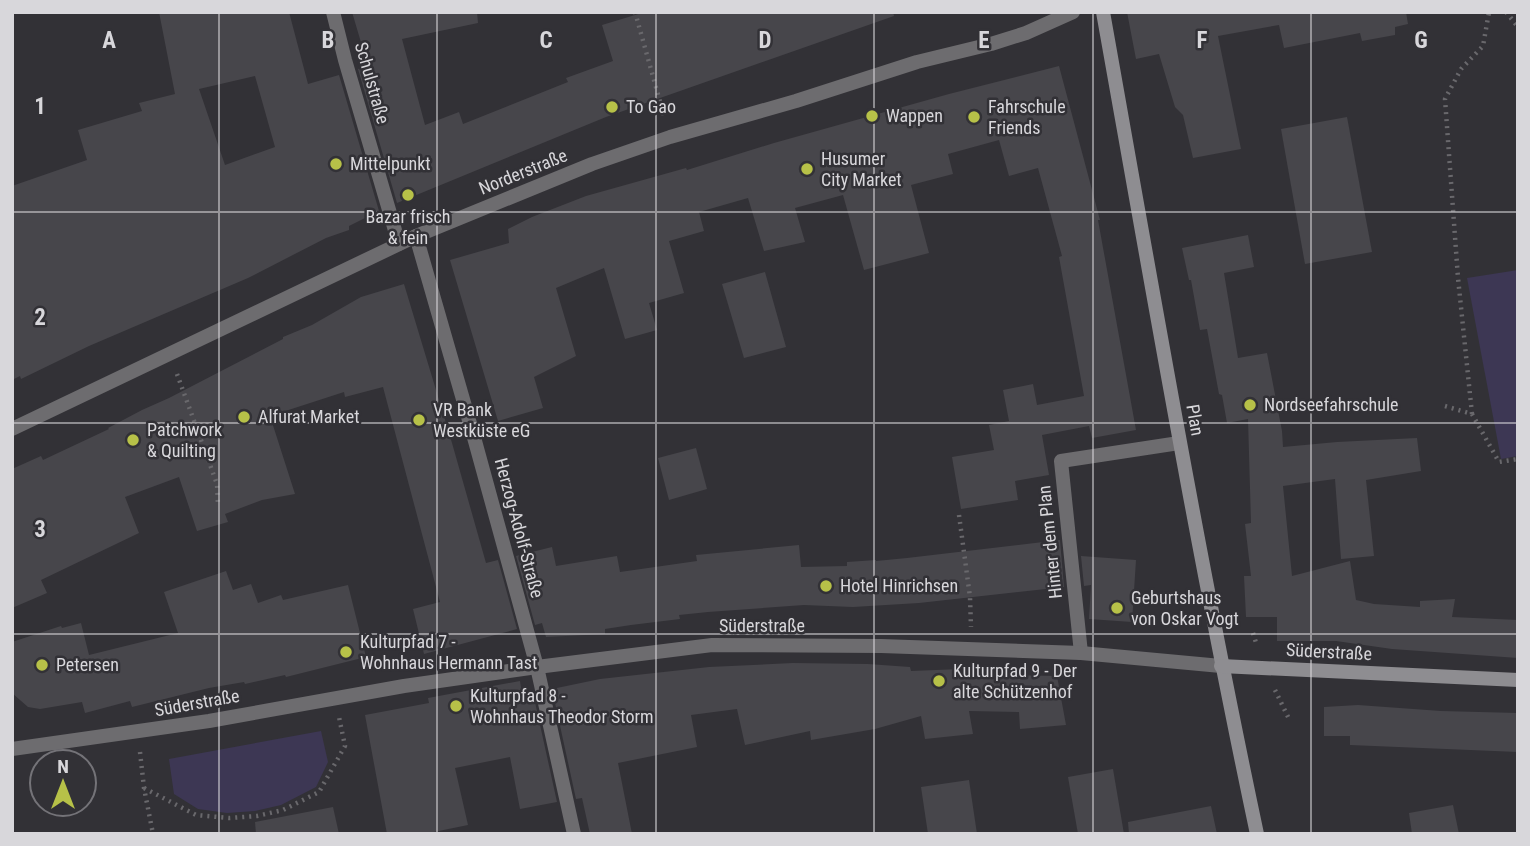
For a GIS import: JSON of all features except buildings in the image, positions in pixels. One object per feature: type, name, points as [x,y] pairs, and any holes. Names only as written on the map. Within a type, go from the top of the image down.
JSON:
[{"type":"main road","name":"Plan","points":[[1103,12],[1179,443],[1221,666],[1257,834]]},
{"type":"main road","name":"Süderstraße","points":[[1221,666],[1518,680]]},
{"type":"street","name":"Schulstraße","points":[[333,12],[399,244]]},
{"type":"street","name":"Norderstraße","points":[[12,429],[416,236],[592,164],[670,137],[796,101],[917,62],[1014,37],[1073,12]]},
{"type":"street","name":"Herzog-Adolf-Straße","points":[[416,236],[537,667],[574,834]]},
{"type":"street","name":"Hinter dem Plan","points":[[1081,653],[1062,461],[1179,443]]},
{"type":"street","name":"Süderstraße","points":[[12,749],[138,733],[404,686],[712,645],[881,646],[1081,653],[1221,666]]},
{"type":"path","points":[[635,12],[670,137]]},
{"type":"path","points":[[1489,12],[1483,46],[1461,69],[1445,99],[1458,278],[1472,414],[1499,462],[1518,459]]},
{"type":"path","points":[[1506,12],[1518,27]]},
{"type":"path","points":[[171,353],[183,394],[198,427],[217,484],[218,505]]},
{"type":"path","points":[[1445,406],[1472,414]]},
{"type":"path","points":[[959,516],[970,597],[971,649]]},
{"type":"path","points":[[144,788],[196,815],[229,818],[257,816],[283,810],[320,792],[345,746],[335,699]]},
{"type":"path","points":[[138,733],[144,788],[153,834]]},
{"type":"shaded area","points":[[1518,270],[1518,456],[1501,459],[1467,278]]},
{"type":"shaded area","points":[[321,731],[328,762],[316,787],[281,805],[255,811],[227,813],[198,809],[174,794],[169,759]]},
{"type":"place","name":"To Gao","points":[[612,107]]},
{"type":"place","name":"Wappen","points":[[872,116]]},
{"type":"place","name":"Fahrschule Friends","points":[[974,117]]},
{"type":"place","name":"Mittelpunkt","points":[[336,164]]},
{"type":"place","name":"Husumer City Market","points":[[807,169]]},
{"type":"place","name":"Bazar frisch & fein","points":[[408,195]]},
{"type":"place","name":"Nordseefahrschule","points":[[1250,405]]},
{"type":"place","name":"Alfurat Market","points":[[244,417]]},
{"type":"place","name":"VR Bank Westküste eG","points":[[419,420]]},
{"type":"place","name":"Patchwork & Quilting","points":[[133,440]]},
{"type":"place","name":"Hotel Hinrichsen","points":[[826,586]]},
{"type":"place","name":"Geburtshaus von Oskar Vogt","points":[[1117,608]]},
{"type":"place","name":"Kulturpfad 7 - Wohnhaus Hermann Tast","points":[[346,652]]},
{"type":"place","name":"Petersen","points":[[42,665]]},
{"type":"place","name":"Kulturpfad 9 - Der alte Schützenhof","points":[[939,681]]},
{"type":"place","name":"Kulturpfad 8 - Wohnhaus Theodor Storm","points":[[456,706]]}]
